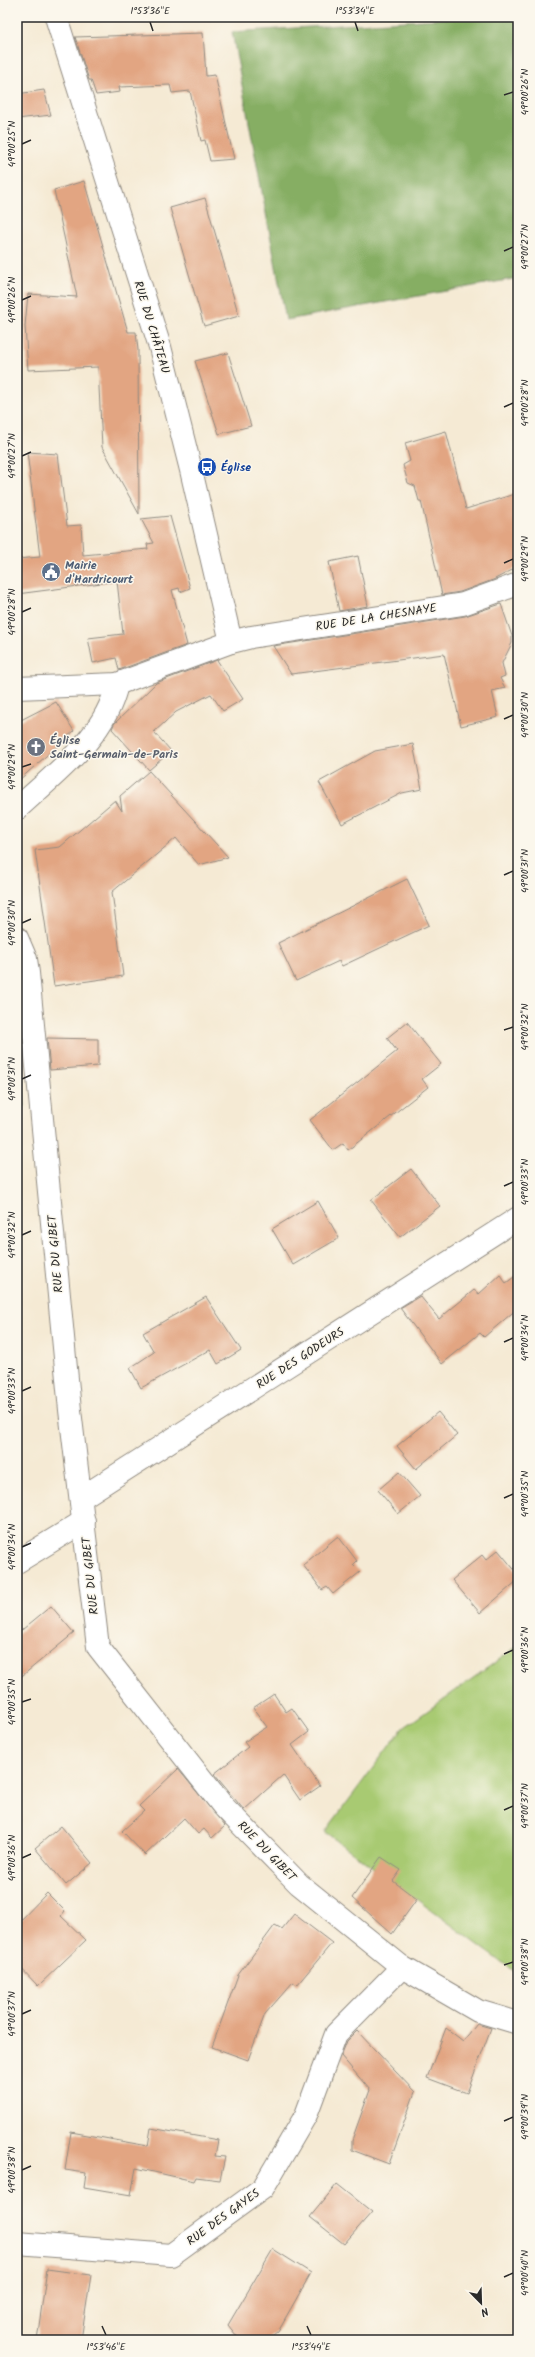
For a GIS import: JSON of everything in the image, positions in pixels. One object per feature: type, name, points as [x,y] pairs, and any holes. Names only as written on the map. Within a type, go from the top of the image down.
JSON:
[{"type":"street","name":"RUE DU CHÂTEAU","points":[[56,17],[160,347],[191,470],[231,642]]},
{"type":"street","name":"RUE DE LA CHESNAYE","points":[[17,688],[117,684],[231,642],[251,637],[463,604],[518,584]]},
{"type":"street","points":[[17,809],[84,745],[98,728],[114,698],[117,684]]},
{"type":"street","name":"RUE DU GIBET","points":[[17,938],[26,959],[28,972],[70,1410],[82,1498],[98,1646],[223,1806],[299,1884],[402,1967],[478,2011],[518,2022]]},
{"type":"street","name":"RUE DES GODEURS","points":[[82,1498],[518,1218]]},
{"type":"street","points":[[17,1562],[84,1521]]},
{"type":"street","name":"RUE DES GAYES","points":[[17,2243],[171,2255],[263,2188],[306,2115],[336,2034],[402,1967]]},
{"type":"green space","points":[[469,17],[518,17],[518,278],[286,320],[232,32]]},
{"type":"green space","points":[[17,1024],[25,1106],[17,1107]]},
{"type":"green space","points":[[518,1646],[518,1974],[325,1832],[402,1729]]},
{"type":"building","points":[[203,33],[206,76],[215,75],[234,159],[210,161],[205,140],[201,141],[190,91],[172,93],[170,85],[119,87],[120,92],[96,95],[91,80],[89,80],[75,37]]},
{"type":"building","points":[[44,90],[51,115],[17,119],[17,94]]},
{"type":"building","points":[[84,181],[128,332],[136,332],[138,350],[139,514],[102,447],[98,367],[28,370],[25,326],[28,294],[77,297],[54,190]]},
{"type":"building","points":[[205,198],[239,316],[204,326],[170,208]]},
{"type":"building","points":[[228,353],[251,426],[219,434],[195,361]]},
{"type":"building","points":[[446,431],[466,509],[518,493],[518,567],[493,580],[460,592],[442,595],[421,501],[419,501],[415,486],[408,483],[403,465],[410,461],[405,443]]},
{"type":"building","points":[[27,452],[58,454],[67,526],[81,525],[83,555],[148,549],[147,544],[154,543],[141,519],[170,516],[190,588],[180,592],[179,588],[172,590],[187,645],[119,670],[116,658],[93,663],[88,638],[123,634],[117,581],[17,594],[17,559],[40,557]]},
{"type":"building","points":[[358,556],[368,606],[339,611],[329,562]]},
{"type":"building","points":[[501,604],[512,636],[512,643],[502,663],[505,676],[500,678],[505,688],[492,691],[498,717],[461,726],[444,654],[291,674],[273,646],[465,616]]},
{"type":"building","points":[[217,660],[243,699],[223,711],[211,694],[176,712],[154,732],[171,751],[149,770],[112,729],[114,724],[156,683]]},
{"type":"building","name":"Église Saint-Germain-de-Paris","points":[[56,702],[74,731],[17,782],[17,722]]},
{"type":"building","points":[[413,744],[422,789],[402,793],[342,824],[319,782],[375,751]]},
{"type":"building","points":[[149,771],[228,857],[199,865],[176,838],[112,892],[123,976],[54,986],[35,850],[60,847],[115,800],[122,811],[120,796]]},
{"type":"building","points":[[407,879],[429,925],[342,966],[339,961],[296,981],[278,943]]},
{"type":"building","points":[[407,1022],[441,1064],[422,1079],[428,1087],[348,1150],[343,1143],[333,1150],[310,1120],[397,1051],[387,1038]]},
{"type":"building","points":[[47,1038],[98,1039],[98,1066],[50,1070]]},
{"type":"building","points":[[411,1169],[440,1206],[400,1237],[371,1200]]},
{"type":"building","points":[[318,1201],[339,1238],[293,1265],[272,1229]]},
{"type":"building","points":[[518,1274],[518,1308],[484,1337],[480,1333],[442,1364],[400,1308],[420,1296],[439,1319],[474,1290],[479,1294],[500,1275],[506,1283]]},
{"type":"building","points":[[206,1297],[241,1350],[218,1364],[210,1350],[141,1388],[130,1368],[154,1352],[143,1333]]},
{"type":"building","points":[[438,1412],[457,1435],[416,1469],[397,1446]]},
{"type":"building","points":[[399,1472],[420,1496],[398,1514],[378,1490]]},
{"type":"building","points":[[338,1536],[357,1561],[353,1565],[360,1572],[333,1594],[327,1587],[322,1590],[303,1565]]},
{"type":"building","points":[[498,1550],[518,1574],[518,1580],[480,1613],[452,1580],[482,1555],[486,1560]]},
{"type":"building","points":[[51,1606],[74,1633],[17,1680],[17,1634]]},
{"type":"building","points":[[274,1694],[286,1712],[292,1708],[309,1732],[292,1745],[320,1786],[300,1800],[283,1775],[244,1810],[214,1774],[248,1747],[244,1742],[267,1727],[253,1708]]},
{"type":"building","points":[[178,1769],[225,1826],[212,1838],[204,1829],[198,1834],[184,1818],[145,1855],[122,1831],[144,1811],[139,1806]]},
{"type":"building","points":[[61,1826],[92,1863],[66,1885],[35,1848]]},
{"type":"building","points":[[381,1857],[401,1870],[393,1881],[417,1899],[392,1934],[352,1898]]},
{"type":"building","points":[[47,1893],[65,1911],[61,1916],[86,1940],[38,1986],[17,1964],[17,1924]]},
{"type":"building","points":[[294,1914],[332,1943],[297,1985],[293,1982],[265,2014],[248,2060],[212,2047],[238,1975],[275,1925],[282,1929]]},
{"type":"building","points":[[477,2024],[491,2028],[467,2093],[427,2078],[446,2028],[463,2041]]},
{"type":"building","points":[[357,2031],[415,2092],[389,2164],[352,2150],[352,2140],[370,2090],[341,2056],[347,2041]]},
{"type":"building","points":[[151,2128],[218,2140],[215,2156],[225,2157],[220,2180],[196,2177],[194,2181],[136,2168],[131,2195],[84,2187],[86,2173],[65,2170],[71,2132],[148,2146]]},
{"type":"building","points":[[337,2184],[372,2212],[344,2244],[310,2217]]},
{"type":"building","points":[[273,2249],[311,2273],[278,2331],[267,2340],[240,2340],[228,2325]]},
{"type":"building","points":[[47,2269],[91,2275],[81,2340],[37,2340]]},
{"type":"place","name":"Église","points":[[207,467]]},
{"type":"place","name":"Mairie d'Hardricourt","points":[[51,572]]},
{"type":"place","name":"Église Saint-Germain-de-Paris","points":[[36,747]]}]
